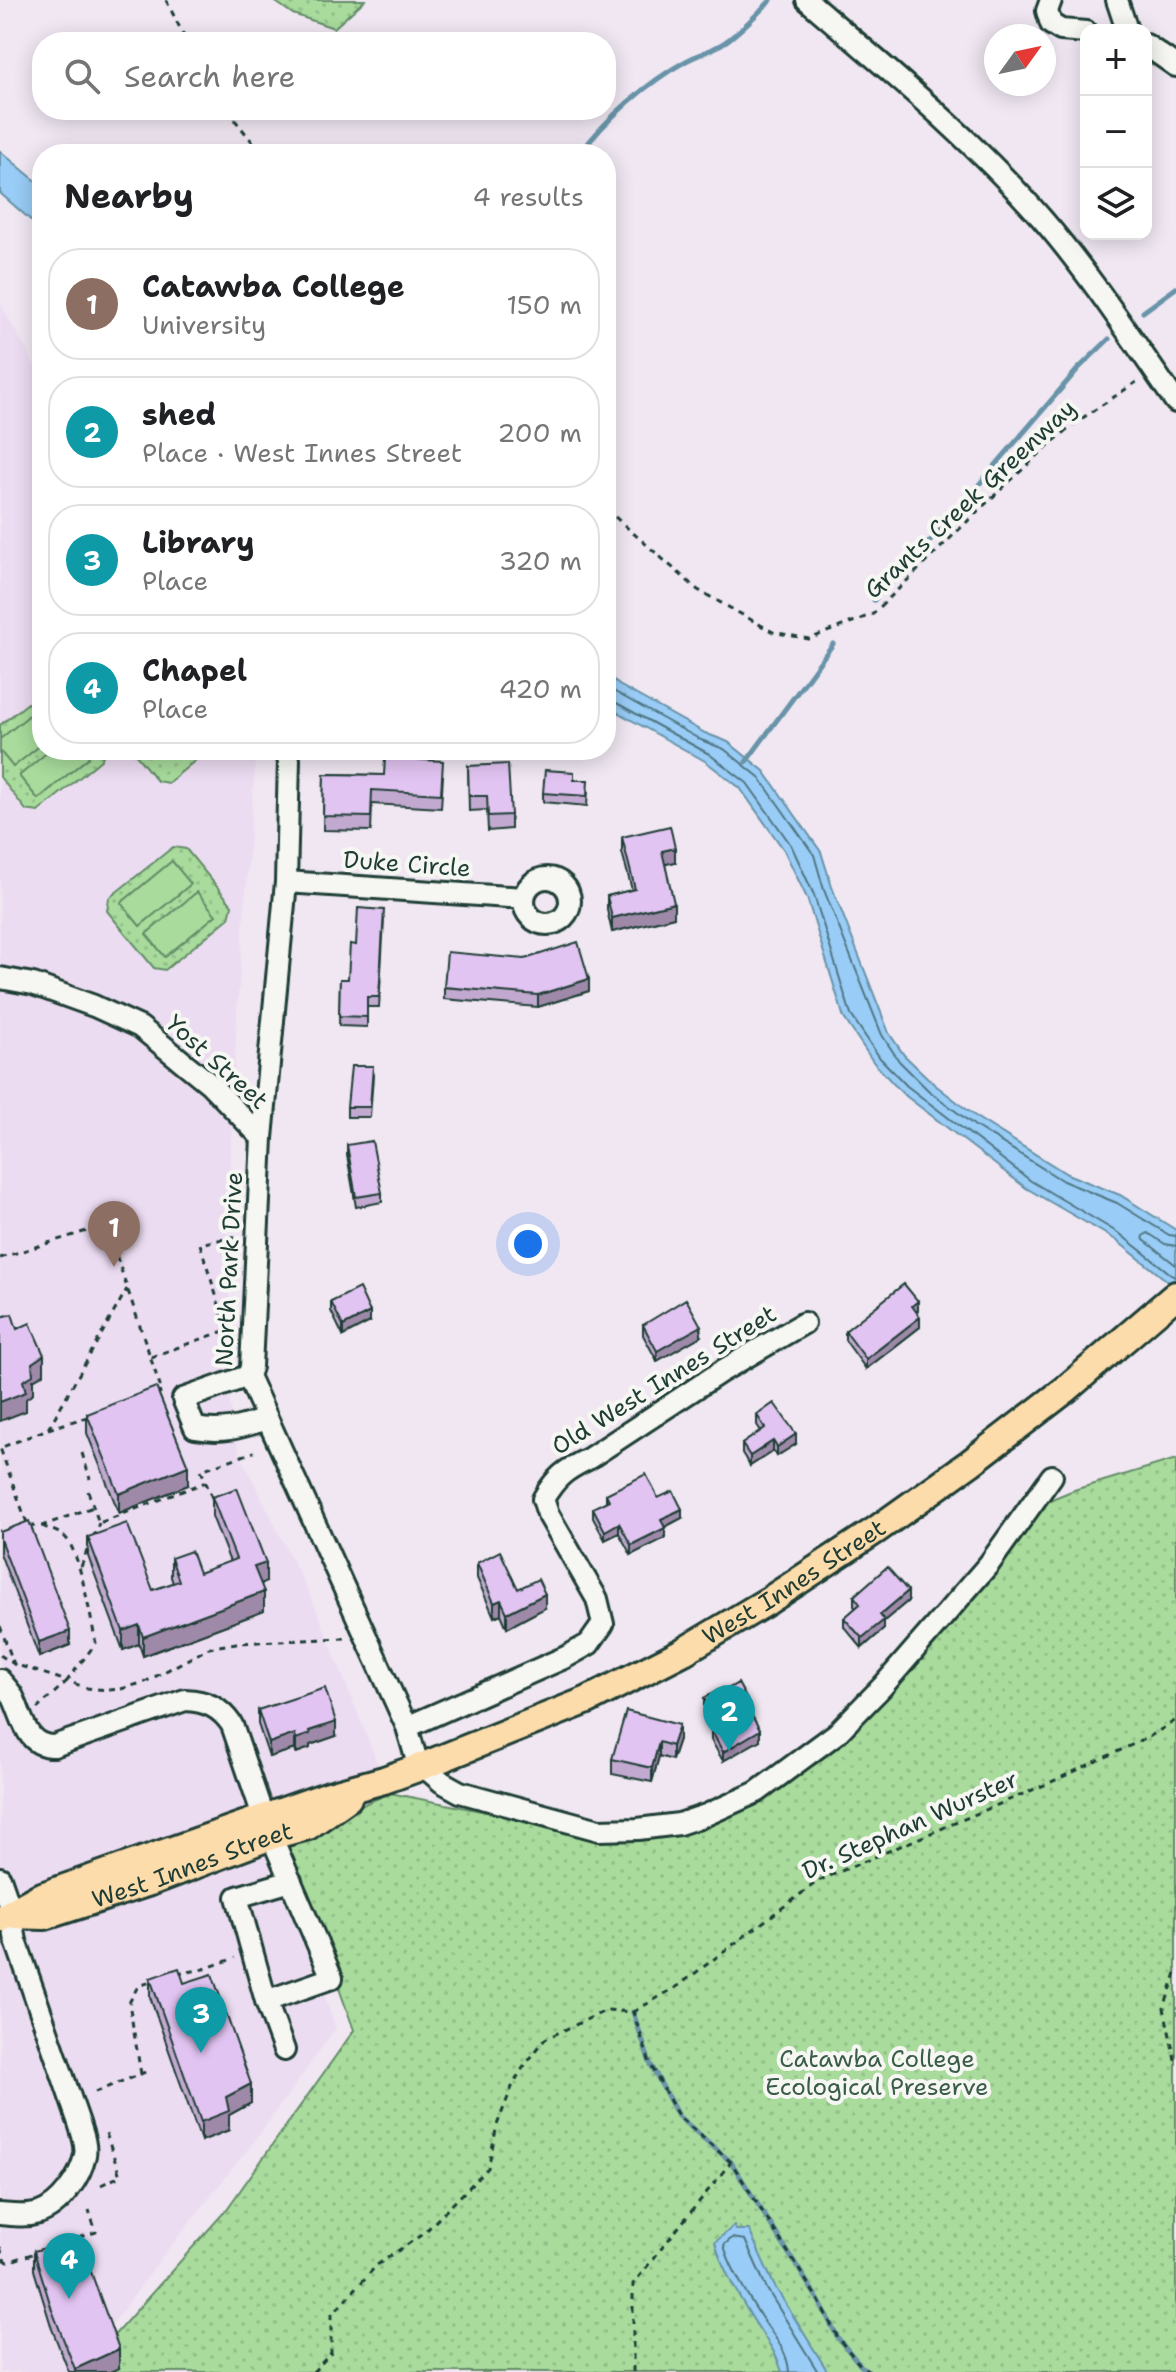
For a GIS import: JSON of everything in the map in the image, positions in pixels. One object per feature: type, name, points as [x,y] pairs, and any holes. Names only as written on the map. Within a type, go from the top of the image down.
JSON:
[{"type":"main road","name":"West Innes Street","points":[[6,1917],[45,1916],[150,1882],[268,1828],[308,1826],[363,1786],[421,1767],[588,1700],[684,1651],[768,1601],[970,1463],[1065,1390],[1176,1295]]},
{"type":"street","points":[[807,0],[1001,175],[1081,268],[1176,402]]},
{"type":"street","points":[[1051,0],[1047,11],[1051,24],[1061,30],[1080,32]]},
{"type":"street","points":[[1117,0],[1125,24]]},
{"type":"street","points":[[1152,49],[1176,66]]},
{"type":"street","name":"North Park Drive","points":[[286,760],[286,882],[262,1138],[251,1367],[248,1376],[407,1727],[421,1767]]},
{"type":"street","name":"Duke Circle","points":[[286,882],[524,898]]},
{"type":"street","name":"Yost Street","points":[[0,978],[33,984],[140,1027],[210,1084],[262,1138]]},
{"type":"street","name":"Old West Innes Street","points":[[407,1727],[589,1644],[603,1624],[597,1599],[548,1514],[543,1499],[553,1481],[567,1469],[722,1371],[804,1323]]},
{"type":"street","points":[[248,1376],[183,1399],[195,1428],[214,1431],[242,1428],[266,1419]]},
{"type":"street","points":[[421,1767],[460,1792],[599,1830],[679,1824],[757,1792],[837,1733],[882,1687],[989,1564],[1052,1476]]},
{"type":"street","points":[[9,1678],[27,1731],[34,1741],[44,1747],[185,1700],[200,1700],[224,1713],[232,1725],[268,1828],[332,1978],[266,2001]]},
{"type":"street","points":[[0,1878],[6,1917],[79,2123],[86,2154],[71,2187],[58,2203],[22,2216],[0,2214]]},
{"type":"street","points":[[284,2050],[266,2001],[237,1897],[291,1881]]},
{"type":"path","points":[[166,0],[182,32]]},
{"type":"path","points":[[235,120],[254,144]]},
{"type":"path","name":"Grants Creek Greenway","points":[[616,518],[698,590],[773,632],[809,639],[873,614],[1050,444],[1081,419],[1154,371]]},
{"type":"path","points":[[0,1258],[106,1225],[162,1392],[148,1396]]},
{"type":"path","points":[[234,1348],[200,1244],[248,1234]]},
{"type":"path","points":[[48,1429],[127,1289]]},
{"type":"path","points":[[151,1357],[227,1330]]},
{"type":"path","points":[[92,1415],[0,1448],[29,1526],[42,1526],[93,1507]]},
{"type":"path","points":[[212,1498],[201,1470],[254,1452]]},
{"type":"path","points":[[82,1453],[90,1479]]},
{"type":"path","points":[[99,1523],[206,1482]]},
{"type":"path","points":[[80,1570],[99,1523],[88,1491]]},
{"type":"path","points":[[33,1713],[67,1681],[96,1643],[80,1570],[65,1537],[42,1526]]},
{"type":"path","points":[[0,1626],[14,1664],[9,1678]]},
{"type":"path","points":[[0,1655],[14,1664],[87,1688],[108,1690],[145,1682],[209,1648],[236,1643],[346,1638]]},
{"type":"path","name":"Dr. Stephan Wurster","points":[[633,2012],[678,1986],[818,1881],[1049,1783],[1149,1737],[1176,1720]]},
{"type":"path","points":[[175,1975],[204,1969],[253,1952]]},
{"type":"path","points":[[1176,1973],[1164,2008],[1176,2064]]},
{"type":"path","points":[[141,2074],[129,2003],[138,1986],[161,1977]]},
{"type":"path","points":[[313,2372],[331,2353],[331,2316],[377,2265],[424,2233],[488,2168],[497,2125],[512,2087],[545,2039],[607,2010],[633,2012],[650,2063],[678,2116],[731,2162],[819,2301],[838,2338],[861,2366],[870,2372]]},
{"type":"path","points":[[95,2092],[148,2071]]},
{"type":"path","points":[[101,2185],[120,2176],[105,2130]]},
{"type":"path","points":[[633,2372],[633,2284],[731,2162]]},
{"type":"path","points":[[0,2247],[2,2260],[8,2262],[96,2232],[89,2210]]},
{"type":"path","points":[[56,2235],[58,2245]]},
{"type":"shaded area","points":[[0,303],[32,360],[32,760],[255,760],[237,1014],[229,1190],[229,1344],[220,1348],[239,1452],[315,1606],[384,1780],[253,1801],[336,2028],[259,2135],[83,2364],[70,2372],[0,2372]]},
{"type":"green space","points":[[273,0],[365,0],[334,28],[293,14]]},
{"type":"green space","points":[[32,700],[32,760],[101,760],[38,812],[26,810],[0,777],[0,725]]},
{"type":"green space","points":[[32,713],[32,752],[13,767],[0,751],[0,739]]},
{"type":"green space","points":[[38,760],[85,760],[38,799],[19,776]]},
{"type":"green space","points":[[140,760],[196,760],[168,783],[157,781]]},
{"type":"green space","points":[[173,847],[186,849],[232,905],[229,918],[165,970],[154,968],[107,911],[109,898]]},
{"type":"green space","points":[[172,861],[191,884],[140,926],[121,903]]},
{"type":"green space","points":[[197,892],[216,915],[165,957],[146,934]]},
{"type":"green space","name":"Catawba College Ecological Preserve","points":[[1176,1459],[1176,2372],[74,2372],[102,2349],[227,2209],[354,2030],[285,1838],[390,1793],[557,1826],[683,1820],[750,1802],[817,1763],[914,1662],[1037,1505],[1074,1490]]},
{"type":"water","points":[[0,151],[32,178],[32,221],[0,193]]},
{"type":"water","points":[[616,682],[705,733],[728,742],[764,771],[821,852],[889,1033],[904,1055],[934,1084],[979,1119],[1067,1174],[1120,1195],[1176,1230],[1176,1288],[1116,1240],[1026,1188],[902,1093],[874,1063],[844,1018],[807,898],[784,850],[740,788],[705,761],[616,712]]},
{"type":"water","points":[[734,2226],[736,2230],[749,2230],[774,2285],[828,2372],[782,2372],[730,2280],[718,2252],[715,2242]]},
{"type":"building","points":[[385,760],[443,761],[441,794],[372,790],[371,817],[323,816],[324,774],[384,775]]},
{"type":"building","points":[[508,764],[511,815],[488,816],[487,796],[469,796],[468,766]]},
{"type":"building","points":[[545,770],[574,772],[574,780],[588,780],[587,796],[543,793]]},
{"type":"building","points":[[670,826],[675,848],[662,851],[674,903],[612,918],[607,896],[635,889],[622,837]]},
{"type":"building","points":[[358,908],[384,910],[379,997],[367,997],[367,1017],[339,1016],[340,979],[348,979],[350,944],[356,945]]},
{"type":"building","points":[[578,942],[589,979],[538,995],[444,987],[447,952],[525,959]]},
{"type":"building","points":[[351,1066],[373,1066],[370,1107],[347,1107]]},
{"type":"building","points":[[372,1141],[382,1193],[356,1197],[347,1145]]},
{"type":"building","points":[[904,1284],[918,1301],[912,1306],[920,1317],[866,1359],[845,1331]]},
{"type":"building","points":[[359,1288],[370,1312],[343,1326],[331,1302]]},
{"type":"building","points":[[686,1299],[701,1326],[657,1351],[643,1325]]},
{"type":"building","points":[[12,1314],[17,1329],[30,1323],[44,1355],[32,1363],[33,1375],[23,1381],[26,1392],[0,1402],[0,1315]]},
{"type":"building","points":[[156,1387],[188,1466],[119,1494],[87,1414]]},
{"type":"building","points":[[774,1403],[796,1434],[777,1447],[773,1441],[750,1456],[742,1444],[765,1428],[757,1415]]},
{"type":"building","points":[[646,1474],[658,1498],[673,1491],[682,1509],[661,1519],[665,1528],[631,1545],[619,1523],[605,1531],[593,1508],[609,1500],[606,1494]]},
{"type":"building","points":[[237,1488],[266,1563],[254,1567],[264,1592],[143,1637],[139,1625],[123,1631],[88,1537],[127,1523],[153,1590],[179,1581],[171,1558],[191,1551],[199,1573],[236,1559],[212,1497]]},
{"type":"building","points":[[29,1521],[70,1631],[39,1642],[0,1539],[0,1532]]},
{"type":"building","points":[[500,1551],[518,1589],[538,1579],[545,1594],[507,1613],[501,1600],[494,1603],[477,1563]]},
{"type":"building","points":[[887,1567],[908,1591],[880,1615],[884,1620],[862,1638],[844,1618],[860,1604],[854,1596]]},
{"type":"building","points":[[738,1683],[747,1700],[744,1702],[760,1730],[723,1752],[711,1730],[720,1725],[704,1698]]},
{"type":"building","points":[[325,1688],[336,1722],[296,1739],[295,1734],[269,1743],[258,1710]]},
{"type":"building","points":[[626,1711],[679,1725],[672,1746],[659,1742],[652,1768],[612,1759]]},
{"type":"building","points":[[179,1968],[184,1983],[212,1974],[251,2084],[226,2097],[229,2111],[201,2122],[150,1978]]},
{"type":"building","points":[[79,2239],[119,2349],[75,2369],[34,2251]]},
{"type":"waterway","points":[[616,114],[642,90],[672,70],[725,42],[771,0]]},
{"type":"waterway","points":[[588,144],[610,120]]},
{"type":"waterway","points":[[1143,312],[1176,288]]},
{"type":"waterway","points":[[874,600],[934,537],[1078,369],[1109,339]]},
{"type":"waterway","points":[[746,762],[833,644]]},
{"type":"waterway","points":[[633,2012],[650,2063],[678,2116],[731,2162],[819,2301],[838,2338],[861,2366],[870,2372]]},
{"type":"place","name":"Catawba College","points":[[114,1267]]},
{"type":"place","name":"shed","points":[[729,1751]]},
{"type":"place","name":"Library","points":[[201,2053]]},
{"type":"place","name":"Chapel","points":[[69,2299]]}]
